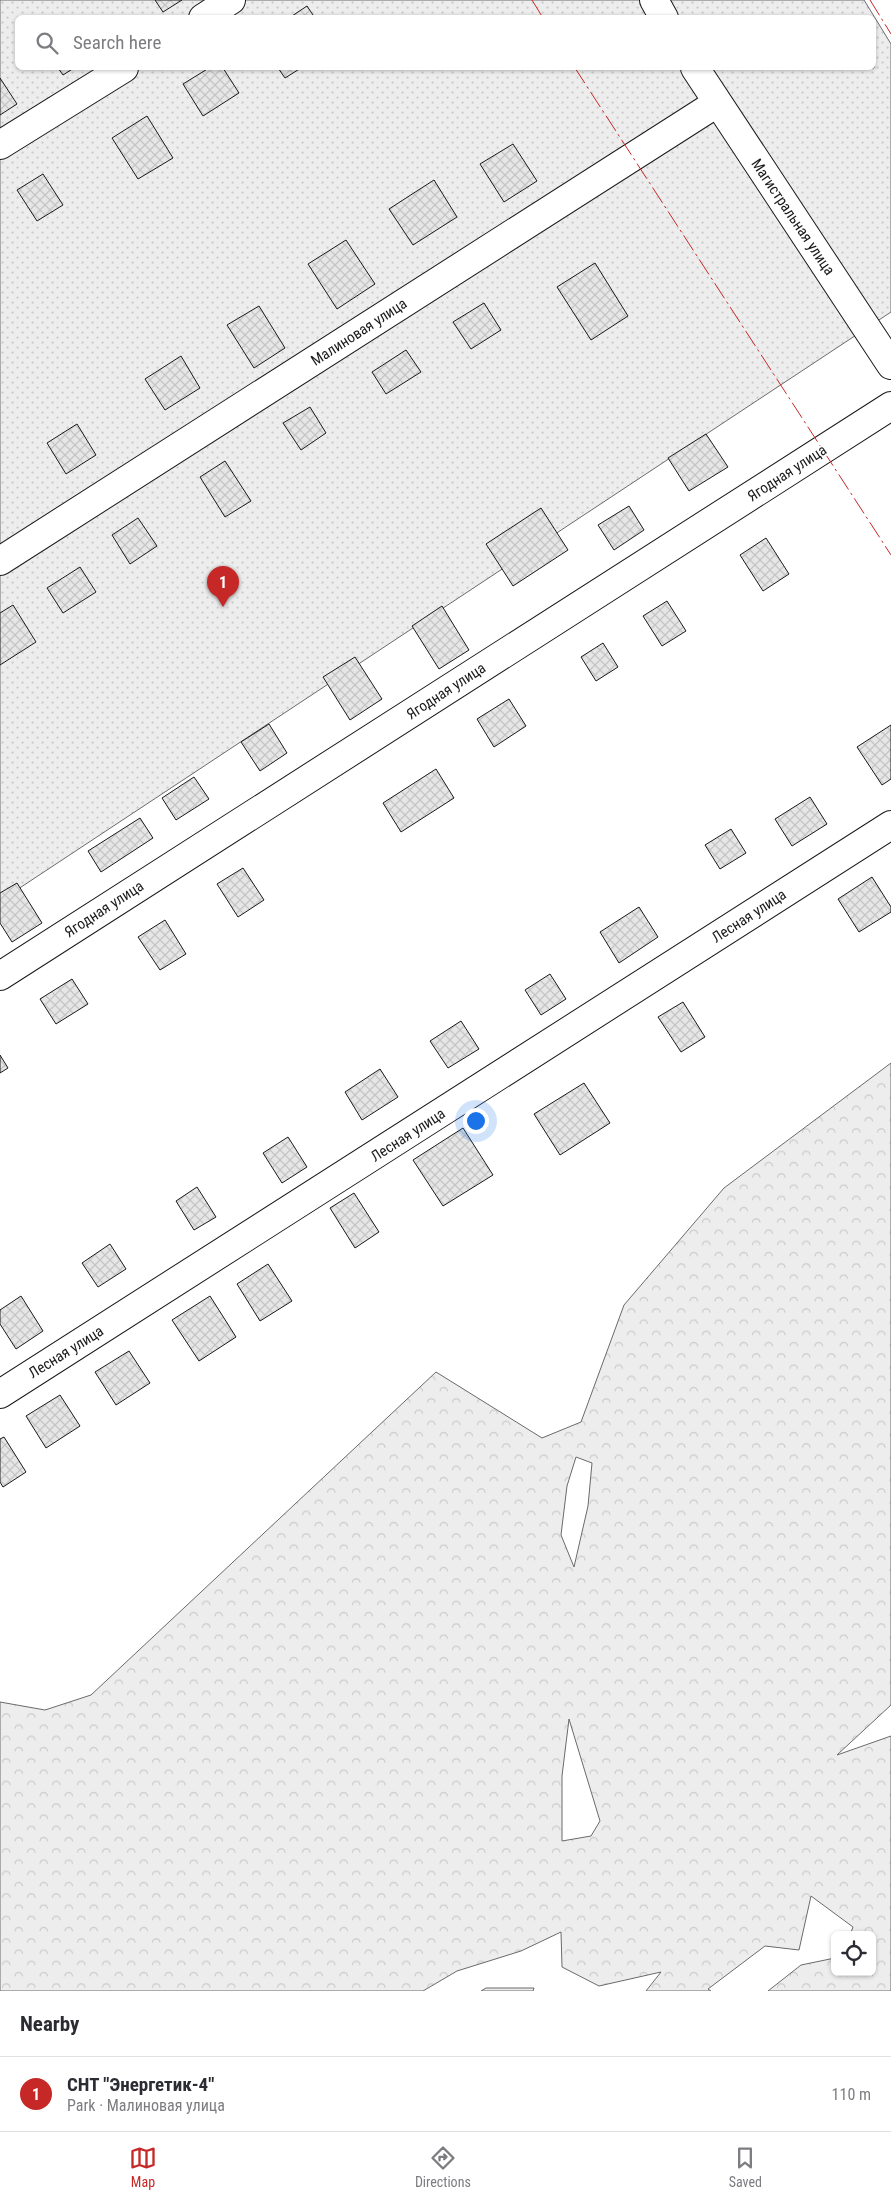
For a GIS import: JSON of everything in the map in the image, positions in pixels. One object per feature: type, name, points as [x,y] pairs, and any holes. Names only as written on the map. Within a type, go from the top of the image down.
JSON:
[{"type":"street","points":[[208,15],[231,0]]},
{"type":"street","points":[[654,0],[662,15]]},
{"type":"street","points":[[0,145],[121,70]]},
{"type":"street","name":"Магистральная улица","points":[[696,70],[891,365]]},
{"type":"street","name":"Малиновая улица","points":[[0,561],[717,103]]},
{"type":"street","name":"Ягодная улица","points":[[0,976],[891,406]]},
{"type":"street","name":"Лесная улица","points":[[0,1394],[891,825]]},
{"type":"green space","points":[[0,0],[864,0],[873,15],[15,15],[15,70],[876,70],[876,20],[891,44],[891,312],[0,901]]},
{"type":"green space","points":[[891,1063],[891,1705],[837,1755],[891,1736],[891,1991],[768,1991],[801,1965],[831,1959],[831,1976],[876,1976],[876,1931],[852,1931],[853,1927],[811,1896],[799,1950],[765,1946],[708,1989],[711,1991],[646,1991],[661,1972],[599,1986],[562,1967],[561,1932],[521,1951],[457,1971],[423,1991],[0,1991],[0,1702],[45,1710],[91,1695],[436,1372],[542,1438],[581,1422],[624,1305],[724,1188]],"holes":[[[576,1457],[592,1463],[588,1506],[574,1567],[561,1535],[567,1486]],[[569,1719],[600,1821],[591,1836],[562,1841],[562,1776]]]},
{"type":"green space","points":[[486,1988],[534,1988],[533,1991],[481,1991]]},
{"type":"building","points":[[155,0],[182,0],[163,12]]},
{"type":"building","points":[[307,6],[313,15],[294,15]]},
{"type":"building","points":[[59,70],[71,70],[63,75]]},
{"type":"building","points":[[206,70],[224,70],[239,93],[203,116],[183,84]]},
{"type":"building","points":[[279,70],[298,70],[285,78]]},
{"type":"building","points":[[0,78],[17,104],[0,115]]},
{"type":"building","points":[[147,116],[173,158],[138,179],[112,138]]},
{"type":"building","points":[[513,144],[537,181],[504,202],[480,164]]},
{"type":"building","points":[[43,174],[63,205],[37,221],[17,190]]},
{"type":"building","points":[[434,180],[457,217],[413,245],[389,209]]},
{"type":"building","points":[[346,240],[375,284],[337,309],[308,264]]},
{"type":"building","points":[[595,263],[628,316],[591,340],[557,287]]},
{"type":"building","points":[[484,303],[501,330],[471,349],[453,322]]},
{"type":"building","points":[[259,306],[285,348],[254,368],[227,325]]},
{"type":"building","points":[[406,350],[421,372],[386,394],[372,372]]},
{"type":"building","points":[[181,356],[200,388],[165,410],[145,379]]},
{"type":"building","points":[[310,407],[326,433],[301,450],[283,423]]},
{"type":"building","points":[[77,424],[96,455],[66,474],[47,443]]},
{"type":"building","points":[[706,434],[728,467],[689,491],[668,458]]},
{"type":"building","points":[[225,461],[251,501],[225,517],[200,477]]},
{"type":"building","points":[[629,506],[644,530],[614,550],[598,525]]},
{"type":"building","points":[[541,508],[568,550],[513,586],[486,544]]},
{"type":"building","points":[[138,518],[157,546],[130,564],[112,535]]},
{"type":"building","points":[[766,538],[789,574],[763,591],[740,555]]},
{"type":"building","points":[[80,567],[96,592],[63,613],[47,588]]},
{"type":"building","points":[[667,601],[686,631],[662,646],[643,616]]},
{"type":"building","points":[[13,605],[36,642],[0,665],[0,613]]},
{"type":"building","points":[[442,606],[469,650],[439,669],[412,626]]},
{"type":"building","points":[[603,643],[618,667],[596,681],[581,657]]},
{"type":"building","points":[[355,657],[382,699],[350,720],[323,677]]},
{"type":"building","points":[[509,699],[526,726],[494,747],[477,719]]},
{"type":"building","points":[[269,724],[287,753],[260,771],[241,742]]},
{"type":"building","points":[[891,725],[891,779],[882,785],[857,747]]},
{"type":"building","points":[[436,769],[454,798],[401,832],[383,803]]},
{"type":"building","points":[[194,777],[209,799],[176,820],[162,798]]},
{"type":"building","points":[[810,797],[827,824],[792,846],[775,819]]},
{"type":"building","points":[[140,818],[153,838],[101,872],[88,851]]},
{"type":"building","points":[[731,829],[746,853],[720,869],[705,845]]},
{"type":"building","points":[[243,868],[264,900],[238,917],[217,884]]},
{"type":"building","points":[[872,877],[891,907],[891,912],[859,932],[838,899]]},
{"type":"building","points":[[17,883],[42,923],[12,942],[0,923],[0,893]]},
{"type":"building","points":[[639,907],[658,937],[619,963],[600,932]]},
{"type":"building","points":[[165,920],[186,954],[160,970],[138,937]]},
{"type":"building","points":[[550,974],[566,999],[541,1015],[525,990]]},
{"type":"building","points":[[72,979],[88,1004],[56,1024],[40,999]]},
{"type":"building","points":[[683,1002],[705,1037],[681,1052],[658,1017]]},
{"type":"building","points":[[461,1021],[479,1049],[448,1068],[430,1041]]},
{"type":"building","points":[[0,1055],[8,1068],[0,1073]]},
{"type":"building","points":[[380,1069],[398,1097],[362,1120],[345,1092]]},
{"type":"building","points":[[584,1083],[610,1123],[560,1155],[534,1114]]},
{"type":"building","points":[[463,1128],[493,1175],[443,1206],[413,1160]]},
{"type":"building","points":[[288,1137],[307,1167],[282,1183],[263,1153]]},
{"type":"building","points":[[197,1187],[216,1217],[194,1230],[176,1201]]},
{"type":"building","points":[[354,1193],[379,1232],[355,1248],[330,1208]]},
{"type":"building","points":[[110,1244],[126,1269],[98,1287],[82,1263]]},
{"type":"building","points":[[268,1264],[292,1301],[260,1321],[237,1284]]},
{"type":"building","points":[[21,1296],[43,1331],[16,1349],[0,1324],[0,1310]]},
{"type":"building","points":[[210,1296],[236,1337],[199,1361],[172,1320]]},
{"type":"building","points":[[129,1351],[150,1383],[116,1405],[95,1372]]},
{"type":"building","points":[[60,1395],[80,1426],[46,1448],[26,1416]]},
{"type":"building","points":[[4,1437],[26,1472],[3,1487],[0,1482],[0,1439]]},
{"type":"power","points":[[532,0],[541,15]]},
{"type":"power","points":[[870,0],[891,34]]},
{"type":"power","points":[[576,70],[891,555]]},
{"type":"place","name":"СНТ \"Энергетик-4\"","points":[[223,607]]}]
